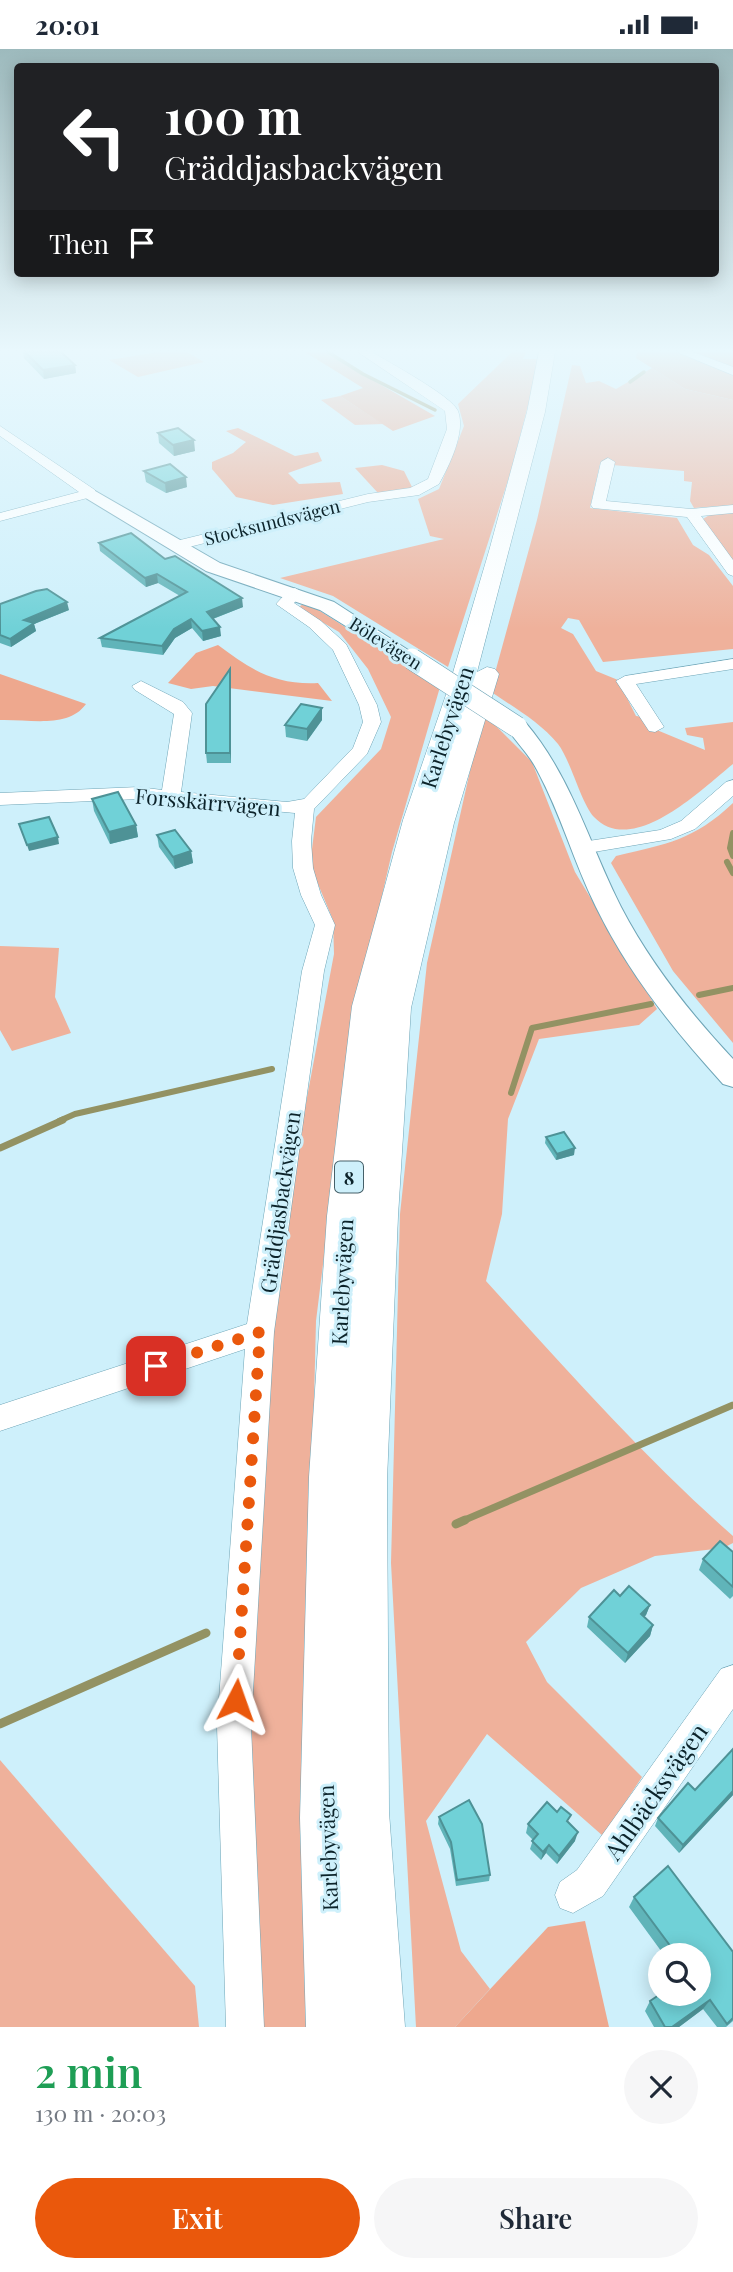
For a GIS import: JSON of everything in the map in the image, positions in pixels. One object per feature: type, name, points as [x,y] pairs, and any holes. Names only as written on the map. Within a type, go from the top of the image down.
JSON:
[{"type":"highway","name":"Karlebyvägen","points":[[334,2027],[324,1818],[330,1477],[345,1216],[366,1006],[416,821],[461,686],[527,444]]},
{"type":"highway","name":"Karlebyvägen","points":[[378,2027],[365,1812],[366,1480],[380,1216],[396,1008],[440,823],[483,690],[546,444]]},
{"type":"main road","name":"Bölevägen","points":[[90,493],[213,567],[327,606],[517,727],[533,746],[556,785],[609,908],[643,966],[671,1006],[733,1077]]},
{"type":"street","name":"Bölevägen","points":[[19,444],[90,493]]},
{"type":"street","name":"Stocksundsvägen","points":[[177,545],[368,498],[414,492],[434,481],[448,444]]},
{"type":"street","points":[[608,461],[598,505],[691,513],[733,509]]},
{"type":"street","points":[[0,517],[90,493]]},
{"type":"street","points":[[691,513],[733,571]]},
{"type":"street","name":"Forsskärrvägen","points":[[0,799],[139,793],[287,808],[305,807],[361,750],[372,722],[368,705],[340,647],[315,624],[284,604],[295,593]]},
{"type":"street","points":[[655,727],[625,681],[733,664]]},
{"type":"street","points":[[141,686],[177,706],[183,713],[171,796]]},
{"type":"street","points":[[582,848],[664,835],[688,825],[733,786]]},
{"type":"street","name":"Gräddjasbackvägen","points":[[244,2027],[234,1726],[260,1332],[313,971],[325,925],[306,887],[302,844],[305,807]]},
{"type":"street","points":[[0,1418],[260,1332]]},
{"type":"street","name":"Ahlbäcksvägen","points":[[573,1895],[590,1883],[733,1681]]},
{"type":"shaded area","points":[[243,444],[271,444],[295,456],[318,452],[322,461],[288,473],[299,484],[340,482],[343,494],[273,505],[236,497],[212,469],[212,462],[233,453]]},
{"type":"shaded area","points":[[457,444],[518,444],[448,667],[333,596],[280,578],[444,539],[430,536],[418,499],[439,489]]},
{"type":"shaded area","points":[[554,444],[733,444],[733,505],[694,508],[690,501],[692,482],[684,481],[684,471],[600,464],[590,508],[677,518],[693,545],[709,555],[733,586],[733,649],[603,662],[579,620],[568,618],[561,628],[573,634],[596,671],[618,680],[636,716],[650,718],[652,728],[705,750],[703,738],[687,735],[685,728],[733,722],[733,764],[686,802],[647,825],[628,829],[610,827],[594,817],[558,744],[535,722],[490,691],[537,520]]},
{"type":"shaded area","points":[[382,465],[404,471],[414,491],[378,493],[355,468]]},
{"type":"shaded area","points":[[733,512],[733,563],[703,524],[703,519],[711,514]]},
{"type":"shaded area","points":[[304,603],[440,687],[392,852],[353,1022],[316,1321],[305,1764],[313,2027],[247,2027],[252,1557],[271,1313],[334,954],[333,920],[310,865],[316,817],[381,749],[391,717],[368,669],[339,632],[298,608]]},
{"type":"shaded area","points":[[218,645],[264,674],[289,681],[318,683],[332,701],[213,686],[191,689],[168,683],[196,653]]},
{"type":"shaded area","points":[[0,674],[86,704],[78,712],[59,720],[0,720]]},
{"type":"shaded area","points":[[483,713],[532,762],[575,872],[657,1009],[639,1025],[539,1039],[508,1119],[502,1214],[486,1281],[637,1444],[733,1536],[733,1543],[723,1548],[655,1556],[581,1588],[526,1642],[547,1682],[642,1777],[603,1836],[487,1734],[426,1821],[461,1951],[490,1989],[455,2027],[416,2027],[391,1563],[400,1214],[427,963]]},
{"type":"shaded area","points":[[733,803],[733,1043],[673,971],[611,863],[616,856],[665,844],[692,833]]},
{"type":"shaded area","points":[[0,946],[59,948],[55,997],[71,1033],[12,1051],[0,1030]]},
{"type":"shaded area","points":[[0,1760],[195,1986],[199,2027],[0,2027]]},
{"type":"shaded area","points":[[585,1921],[609,2027],[455,2027],[548,1927]]},
{"type":"building","points":[[170,464],[186,477],[165,483],[144,471]]},
{"type":"building","points":[[131,533],[165,559],[175,556],[242,598],[207,612],[220,627],[202,631],[191,619],[174,629],[162,646],[100,638],[187,592],[157,574],[145,578],[99,543]]},
{"type":"building","points":[[47,589],[67,602],[24,620],[34,623],[10,639],[0,635],[0,604]]},
{"type":"building","points":[[230,669],[230,753],[206,753],[206,704]]},
{"type":"building","points":[[301,704],[322,708],[307,729],[285,725]]},
{"type":"building","points":[[118,792],[136,825],[109,832],[92,799]]},
{"type":"building","points":[[49,817],[58,837],[27,845],[19,824]]},
{"type":"building","points":[[175,830],[191,851],[173,857],[157,835]]},
{"type":"building","points":[[564,1132],[575,1148],[557,1154],[546,1137]]},
{"type":"building","points":[[720,1541],[733,1552],[733,1587],[703,1559]]},
{"type":"building","points":[[629,1586],[650,1605],[641,1614],[653,1625],[628,1653],[589,1617],[614,1590],[620,1596]]},
{"type":"building","points":[[733,1749],[733,1791],[683,1845],[658,1818],[688,1783],[695,1790]]},
{"type":"building","points":[[469,1800],[482,1824],[490,1875],[457,1880],[451,1842],[439,1817]]},
{"type":"building","points":[[547,1802],[557,1812],[561,1807],[571,1815],[567,1821],[578,1832],[559,1856],[549,1845],[543,1852],[532,1841],[538,1834],[528,1824]]},
{"type":"building","points":[[668,1866],[733,1952],[733,2018],[727,2024],[711,2001],[711,1943],[668,1943],[634,1897]]},
{"type":"building","points":[[653,2006],[702,2006],[672,2027],[665,2027]]},
{"type":"waterway","points":[[733,833],[730,848],[733,856]]},
{"type":"waterway","points":[[727,862],[733,873]]},
{"type":"waterway","points":[[699,995],[733,988]]},
{"type":"waterway","points":[[511,1093],[532,1028],[651,1004]]},
{"type":"waterway","points":[[59,1121],[75,1114],[272,1069]]},
{"type":"waterway","points":[[0,1148],[63,1120]]},
{"type":"waterway","points":[[460,1522],[733,1405]]},
{"type":"waterway","points":[[456,1524],[465,1520]]},
{"type":"waterway","points":[[0,1724],[206,1633]]},
{"type":"route","points":[[156,1366],[260,1332],[236,1700]]}]
